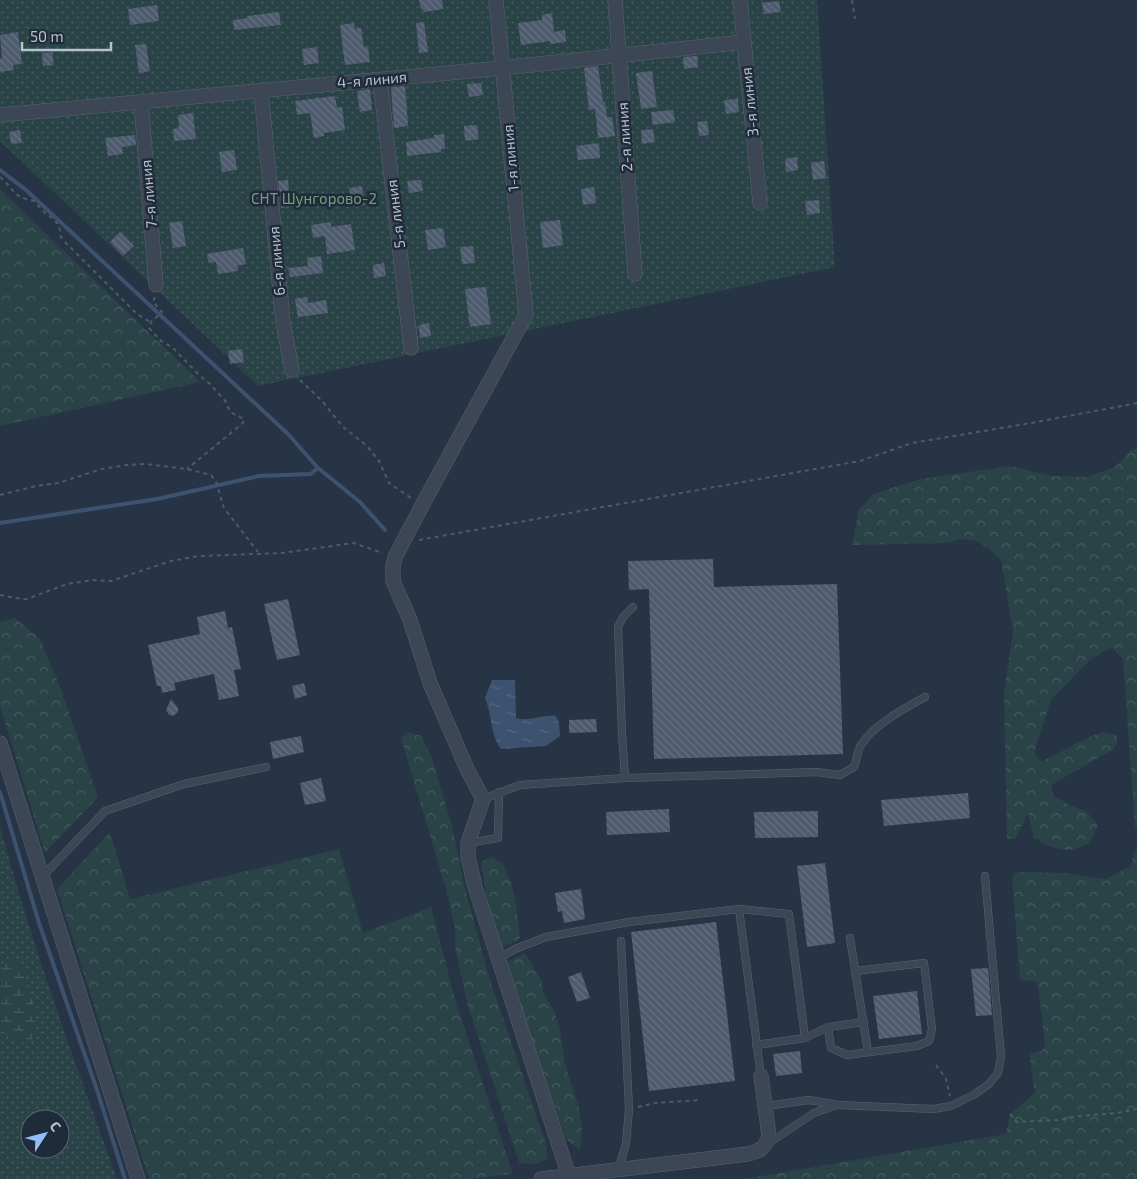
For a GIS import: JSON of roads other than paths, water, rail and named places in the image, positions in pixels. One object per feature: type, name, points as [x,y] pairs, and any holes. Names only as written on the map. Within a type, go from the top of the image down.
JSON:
[{"type":"street","name":"1-я линия","points":[[483,799],[467,769],[430,683],[410,620],[393,582],[393,567],[395,556],[422,504],[526,316],[496,0]]},
{"type":"street","name":"2-я линия","points":[[615,0],[635,274]]},
{"type":"street","name":"3-я линия","points":[[740,0],[760,203]]},
{"type":"street","name":"4-я линия","points":[[0,115],[380,80],[744,42]]},
{"type":"street","name":"5-я линия","points":[[380,80],[411,348]]},
{"type":"street","name":"6-я линия","points":[[261,91],[283,322],[292,370]]},
{"type":"street","name":"7-я линия","points":[[141,102],[156,285]]},
{"type":"street","points":[[0,743],[138,1179]]},
{"type":"street","points":[[483,799],[468,843],[468,857],[475,887],[570,1177]]},
{"type":"street","points":[[541,1179],[602,1175],[618,1170],[748,1154],[759,1151],[766,1145],[769,1136],[761,1076]]},
{"type":"lane","points":[[625,778],[618,627],[633,607]]},
{"type":"lane","points":[[483,799],[520,785],[625,778],[816,772],[840,775],[854,768],[860,746],[866,738],[888,719],[925,696]]},
{"type":"lane","points":[[42,877],[105,811],[184,784],[266,767]]},
{"type":"lane","points":[[468,843],[498,838],[499,792]]},
{"type":"lane","points":[[766,1106],[809,1100],[838,1105],[933,1109],[952,1106],[989,1084],[998,1073],[1001,1057],[985,876]]},
{"type":"lane","points":[[739,909],[761,1076]]},
{"type":"lane","points":[[498,959],[514,949],[546,937],[629,922],[739,909],[789,914],[805,1038]]},
{"type":"lane","points":[[850,938],[868,1052]]},
{"type":"lane","points":[[618,1170],[626,1144],[629,1110],[621,940]]},
{"type":"lane","points":[[828,1027],[831,1048],[847,1055],[917,1046],[929,1040],[932,1029],[924,963],[855,972]]},
{"type":"lane","points":[[756,1045],[805,1038],[828,1027],[864,1022]]},
{"type":"lane","points":[[766,1145],[814,1113],[838,1105]]},
{"type":"water","points":[[492,680],[515,680],[516,718],[556,716],[559,723],[560,736],[546,746],[501,749],[495,737],[485,698]]},
{"type":"waterway","points":[[0,170],[26,190],[288,434],[318,468],[360,502],[385,530]]},
{"type":"waterway","points":[[0,523],[157,499],[259,476],[311,474],[318,468]]},
{"type":"waterway","points":[[0,792],[39,923],[97,1090],[125,1179]]},
{"type":"park label","name":"СНТ Шунгорово-2","points":[[314,199]]}]
